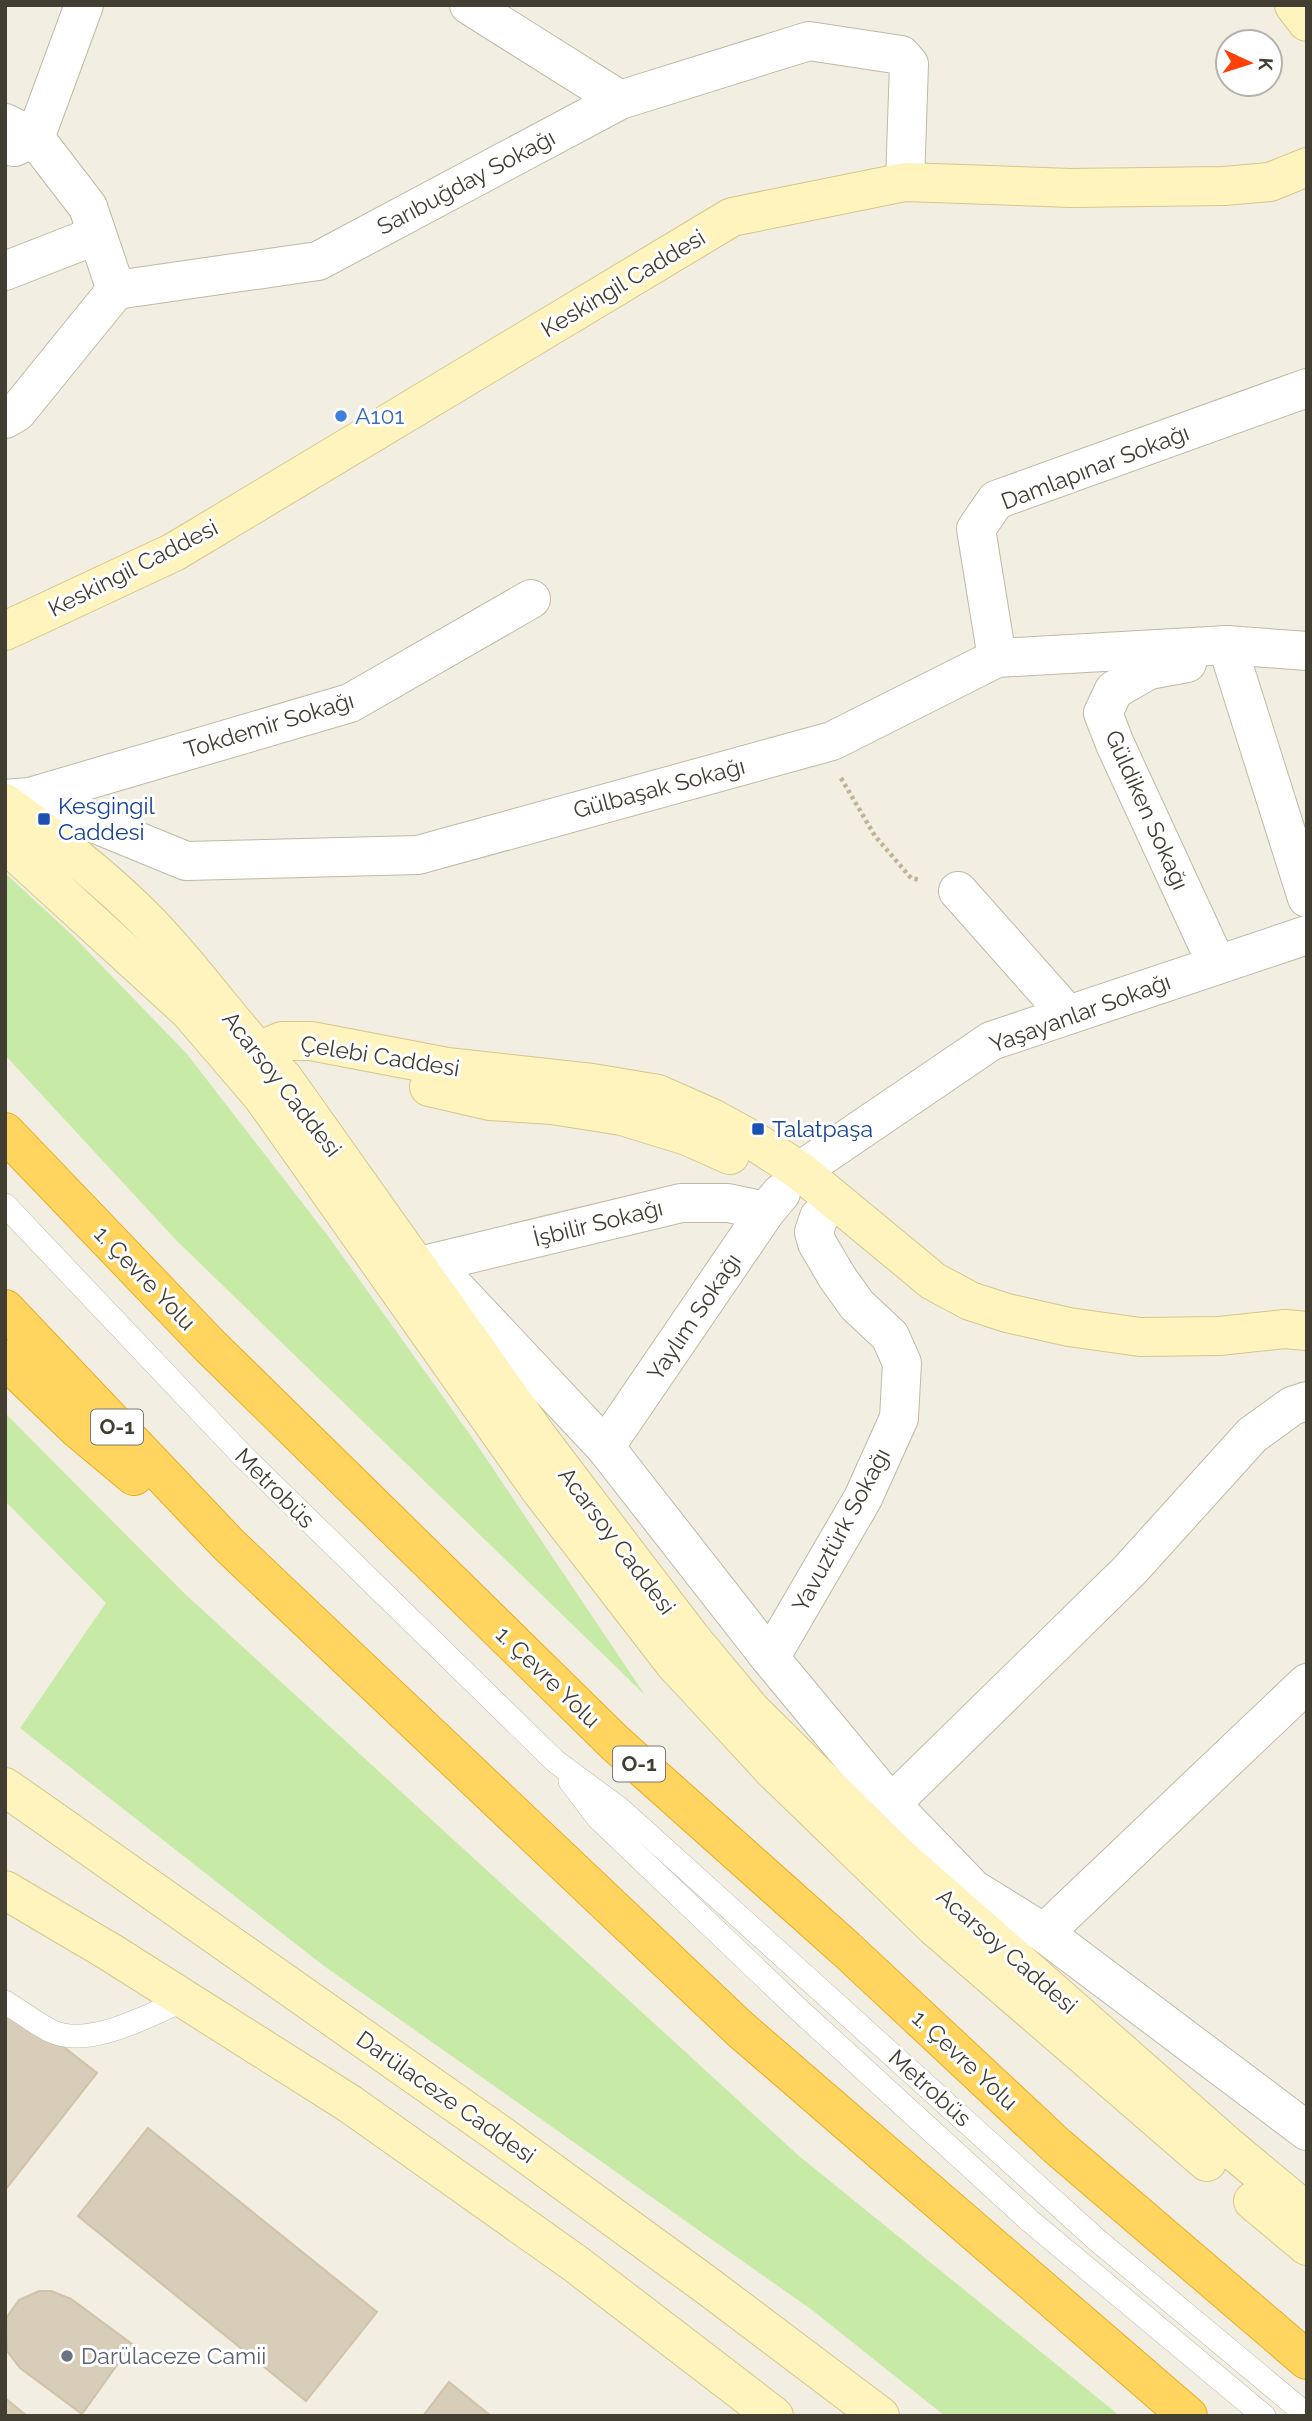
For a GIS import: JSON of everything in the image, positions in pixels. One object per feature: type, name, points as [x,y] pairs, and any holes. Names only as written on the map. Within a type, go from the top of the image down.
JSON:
[{"type":"highway","name":"1. Çevre Yolu","points":[[5,1132],[209,1345],[615,1743],[846,1949],[1057,2146],[1307,2360]]},
{"type":"highway","name":"O-1","points":[[5,1309],[229,1545],[740,2029],[1188,2416]]},
{"type":"highway","points":[[5,1359],[79,1430],[153,1492],[229,1545]]},
{"type":"main road","points":[[1294,5],[1307,22]]},
{"type":"main road","name":"Keskingil Caddesi","points":[[5,631],[174,552],[732,218],[905,181],[1070,188],[1224,186],[1270,182],[1307,167]]},
{"type":"main road","name":"Acarsoy Caddesi","points":[[13,800],[148,922],[225,1010],[262,1096],[541,1491],[674,1663],[773,1770],[935,1927],[1307,2246]]},
{"type":"main road","name":"Acarsoy Caddesi","points":[[5,843],[189,1012],[244,1056],[284,1079],[540,1440],[691,1638],[751,1710],[910,1846],[1230,2148],[1307,2211]]},
{"type":"main road","name":"Çelebi Caddesi","points":[[244,1056],[490,1101],[552,1105],[622,1116],[687,1136],[754,1166],[893,1278],[970,1325],[1017,1340],[1124,1357],[1194,1360],[1307,1352]]},
{"type":"main road","name":"Çelebi Caddesi","points":[[784,1190],[933,1281],[970,1301],[1007,1313],[1069,1327],[1140,1337],[1219,1336],[1285,1329],[1307,1331]]},
{"type":"main road","name":"Darülaceze Caddesi","points":[[5,1787],[495,2131],[880,2416]]},
{"type":"main road","points":[[5,1889],[350,2104],[576,2264],[774,2416]]},
{"type":"street","points":[[5,419],[17,412],[116,290],[88,207],[15,137],[84,5]]},
{"type":"street","points":[[469,5],[620,100]]},
{"type":"street","name":"Sarıbuğday Sokağı","points":[[116,290],[318,261],[620,100],[809,41],[901,55],[909,64],[905,181]]},
{"type":"street","points":[[5,271],[97,235]]},
{"type":"street","name":"Damlapınar Sokağı","points":[[997,658],[976,529],[996,500],[1307,387]]},
{"type":"street","name":"Tokdemir Sokağı","points":[[13,800],[350,703],[531,599]]},
{"type":"street","points":[[1228,650],[1307,898]]},
{"type":"street","name":"Gülbaşak Sokağı","points":[[13,800],[186,861],[418,855],[832,741],[997,658],[1228,650],[1307,651]]},
{"type":"street","name":"Güldiken Sokağı","points":[[1217,965],[1115,744],[1104,713],[1114,690],[1149,670],[1228,650]]},
{"type":"street","points":[[958,891],[1068,1015]]},
{"type":"street","name":"Yaşayanlar Sokağı","points":[[784,1190],[991,1041],[1307,935]]},
{"type":"street","name":"İşbilir Sokağı","points":[[605,1447],[432,1263],[681,1203],[728,1203],[784,1190]]},
{"type":"street","name":"Yaylım Sokağı","points":[[605,1447],[784,1190]]},
{"type":"street","name":"Yavuztürk Sokağı","points":[[770,1658],[863,1498],[899,1418],[902,1363],[890,1336],[857,1305],[817,1243],[814,1232],[819,1217]]},
{"type":"street","points":[[891,1804],[1129,1572],[1252,1435],[1292,1406],[1307,1401]]},
{"type":"street","points":[[605,1447],[770,1658],[891,1804],[910,1846],[1044,1933],[1307,2131]]},
{"type":"street","points":[[1044,1933],[1307,1683]]},
{"type":"lane","name":"Metrobüs","points":[[5,1205],[242,1455],[555,1760],[620,1809],[1097,2239],[1307,2415]]},
{"type":"lane","name":"Metrobüs","points":[[555,1760],[598,1818],[797,2008],[1030,2221],[1264,2416]]},
{"type":"lane","points":[[5,2001],[52,2032],[75,2037],[119,2028],[184,2000]]},
{"type":"path","points":[[821,744],[874,836],[912,878],[958,891]]},
{"type":"green space","points":[[5,873],[72,935],[187,1054],[331,1240],[473,1439],[645,1695],[176,1240],[5,1055]]},
{"type":"green space","points":[[5,1413],[185,1594],[799,2156],[1120,2416],[945,2416],[812,2310],[324,1966],[20,1728],[106,1603],[5,1501]]},
{"type":"building","points":[[5,2001],[97,2073],[5,2190]]},
{"type":"building","points":[[148,2128],[377,2312],[306,2401],[78,2216]]},
{"type":"building","name":"Darülaceze Camii","points":[[39,2291],[51,2291],[71,2299],[132,2344],[82,2414],[20,2368],[7,2351],[6,2318],[19,2300]]},
{"type":"building","points":[[449,2382],[491,2416],[423,2416]]},
{"type":"building","points":[[5,2398],[27,2416],[5,2416]]},
{"type":"place","name":"A101","points":[[341,416]]},
{"type":"place","name":"Kesgingil Caddesi","points":[[44,819]]},
{"type":"place","name":"Talatpaşa","points":[[758,1129]]},
{"type":"place","name":"Darülaceze Camii","points":[[67,2356]]}]
